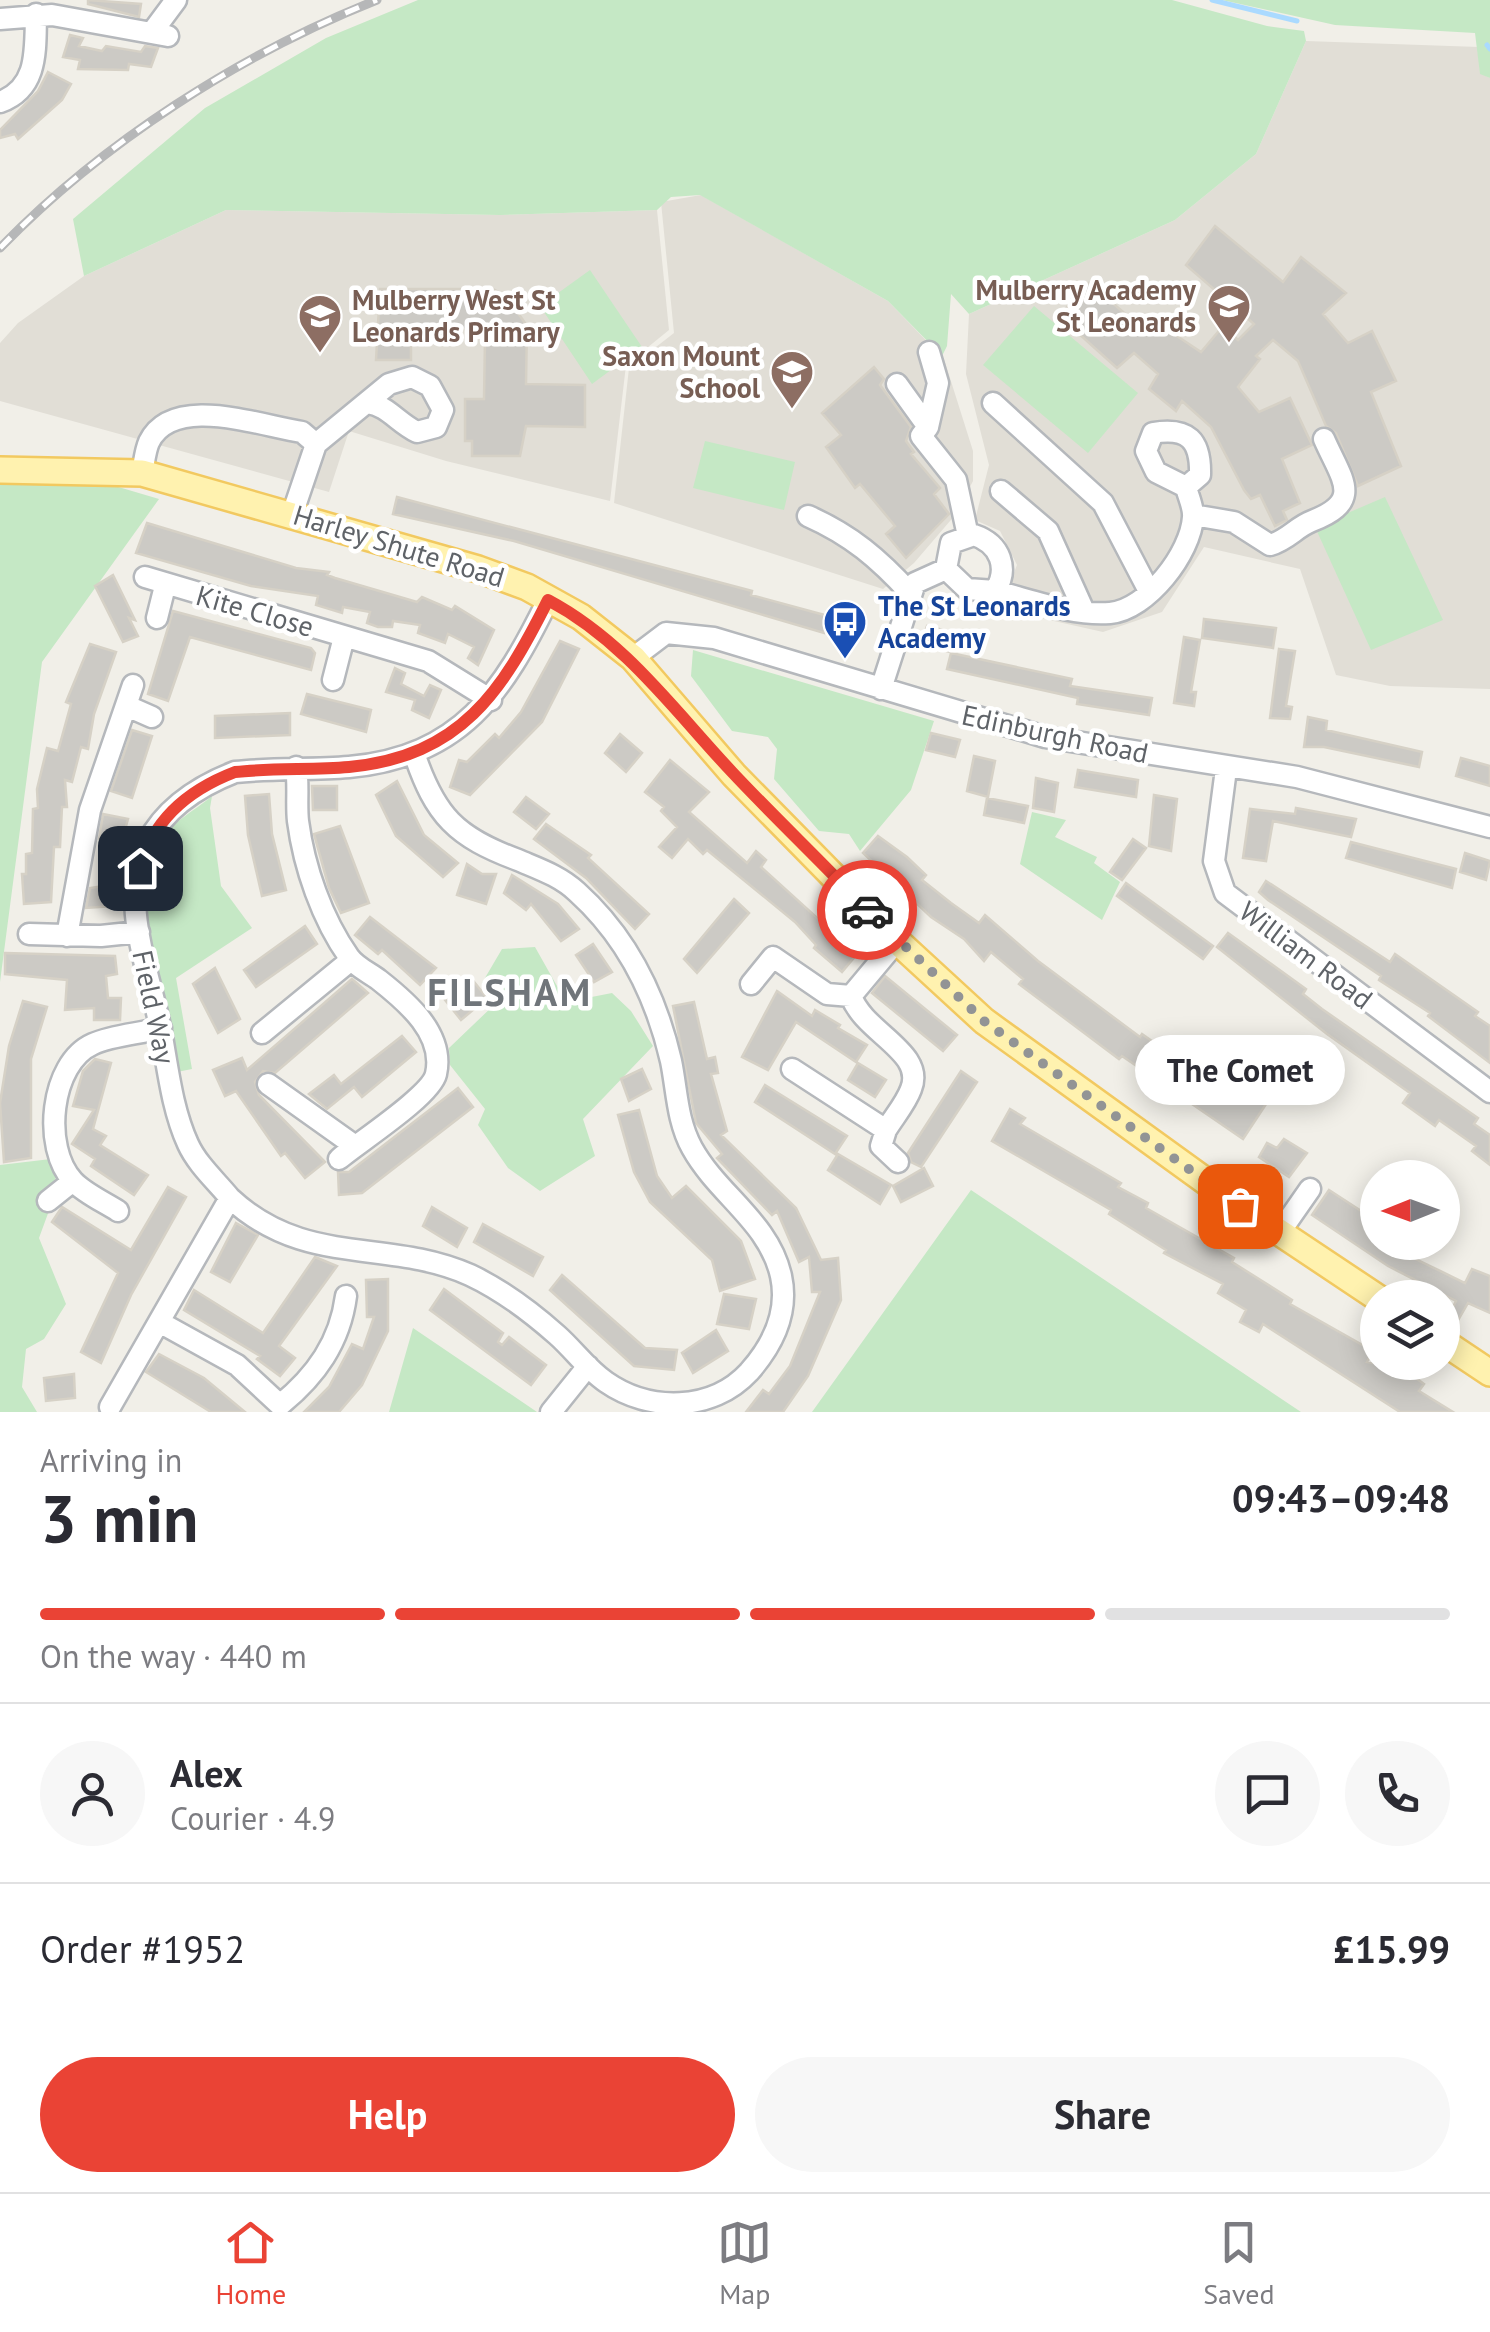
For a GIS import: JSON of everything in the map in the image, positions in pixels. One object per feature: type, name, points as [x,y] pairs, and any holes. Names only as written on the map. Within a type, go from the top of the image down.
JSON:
[{"type":"main road","name":"Harley Shute Road","points":[[0,470],[142,473],[293,512],[478,569],[591,624],[632,658],[734,775],[897,941],[999,1032],[1360,1286]]},
{"type":"main road","points":[[1460,1353],[1490,1373]]},
{"type":"street","points":[[0,19],[36,14],[160,34],[176,0]]},
{"type":"street","points":[[0,102],[15,96],[29,82],[36,14]]},
{"type":"street","points":[[929,352],[938,383],[928,427],[921,436],[956,480],[968,536]]},
{"type":"street","points":[[897,384],[928,427]]},
{"type":"street","points":[[293,512],[316,444],[368,403]]},
{"type":"street","points":[[993,403],[1104,504],[1148,591]]},
{"type":"street","points":[[142,473],[149,442],[166,421],[190,415],[302,432],[316,444]]},
{"type":"street","points":[[1194,515],[1234,522],[1270,545],[1286,541],[1308,522],[1334,514],[1340,508],[1344,488],[1324,439]]},
{"type":"street","points":[[946,569],[967,589],[1084,612],[1114,613],[1137,603],[1182,549],[1194,515],[1186,487]]},
{"type":"street","points":[[1000,491],[1048,530],[1084,612]]},
{"type":"street","points":[[808,516],[844,532],[879,559],[910,593]]},
{"type":"street","points":[[946,569],[952,543],[968,536],[982,538],[1002,561],[1004,577],[995,592]]},
{"type":"street","points":[[882,689],[915,583],[946,569]]},
{"type":"street","name":"Kite Close","points":[[144,576],[166,586],[428,661],[490,700]]},
{"type":"street","name":"Kite Close","points":[[157,618],[166,586]]},
{"type":"street","name":"Field Way","points":[[414,752],[447,821],[467,838],[552,873],[578,892],[646,978],[690,1144],[708,1175],[770,1245],[782,1279],[781,1318],[766,1353],[738,1384],[702,1402],[636,1400],[588,1366],[512,1298],[468,1275],[428,1262],[348,1252],[294,1239],[248,1214],[230,1198],[188,1145],[173,1099],[138,932],[136,899],[146,846],[177,805],[212,781],[235,772],[350,766],[414,752],[442,741],[490,700],[525,648],[548,600]]},
{"type":"street","name":"Edinburgh Road","points":[[632,658],[666,633],[683,632],[1045,736],[1314,781],[1490,827]]},
{"type":"street","name":"Kite Close","points":[[333,680],[344,637]]},
{"type":"street","points":[[66,936],[90,810],[130,696],[152,717]]},
{"type":"street","points":[[268,1084],[347,1153],[436,1078],[437,1056],[430,1030],[410,1007],[350,960],[322,905],[305,860],[296,767]]},
{"type":"street","name":"William Road","points":[[1226,768],[1214,861],[1224,893],[1490,1092]]},
{"type":"street","points":[[29,934],[138,932]]},
{"type":"street","points":[[850,996],[897,941]]},
{"type":"street","points":[[751,984],[773,957],[827,994],[850,996]]},
{"type":"street","points":[[262,1032],[350,960]]},
{"type":"street","points":[[850,996],[861,1019],[902,1050],[914,1067],[913,1087],[886,1130],[882,1146],[898,1162]]},
{"type":"street","points":[[118,1211],[73,1181],[56,1144],[56,1117],[67,1063],[94,1044],[161,1028]]},
{"type":"street","points":[[792,1069],[886,1130]]},
{"type":"street","points":[[48,1201],[73,1181]]},
{"type":"street","points":[[1280,1232],[1310,1189]]},
{"type":"street","points":[[111,1394],[160,1323],[230,1198]]},
{"type":"street","points":[[160,1323],[237,1365],[283,1408],[348,1326],[346,1296]]},
{"type":"street","points":[[551,1412],[588,1366]]},
{"type":"shaded area","name":"Mulberry Academy St Leonards","points":[[1306,41],[1479,47],[1480,73],[1490,78],[1490,689],[1390,686],[1336,675],[1300,569],[1204,547],[1162,612],[1103,632],[1000,609],[1017,565],[1000,531],[975,520],[989,465],[966,374],[969,314],[1175,220],[1256,154]]},
{"type":"shaded area","name":"Saxon Mount School","points":[[701,195],[888,301],[944,359],[973,451],[973,481],[956,514],[914,563],[883,589],[614,503],[629,368],[674,333],[661,202]]},
{"type":"shaded area","name":"Mulberry West St Leonards Primary","points":[[226,210],[500,215],[657,210],[669,330],[626,365],[610,501],[446,461],[349,431],[329,492],[0,401],[0,343],[18,323],[84,276]]},
{"type":"green space","points":[[418,0],[1172,0],[1267,26],[1304,31],[1306,41],[1256,154],[1175,220],[969,314],[951,294],[947,346],[942,356],[888,301],[700,195],[671,197],[657,210],[500,215],[226,210],[84,276],[73,219],[205,108],[326,38]]},
{"type":"green space","points":[[1222,0],[1490,0],[1490,78],[1480,74],[1475,33],[1335,25]]},
{"type":"green space","points":[[590,270],[642,347],[592,384],[540,306]]},
{"type":"green space","points":[[1034,306],[1138,393],[1088,453],[983,365]]},
{"type":"green space","points":[[705,441],[795,462],[784,510],[693,488]]},
{"type":"green space","points":[[0,479],[105,483],[159,499],[42,662],[0,982]]},
{"type":"green space","points":[[1385,497],[1443,620],[1371,650],[1315,527]]},
{"type":"green space","points":[[693,650],[934,721],[911,790],[860,851],[849,834],[819,831],[774,779],[777,749],[768,737],[732,731],[691,676]]},
{"type":"green space","points":[[212,796],[210,808],[221,886],[252,928],[176,978],[192,1069],[172,1073],[147,953],[143,887],[148,860],[158,840]]},
{"type":"green space","points":[[1032,812],[1066,820],[1055,837],[1097,857],[1094,863],[1120,882],[1102,920],[1020,864]]},
{"type":"green space","points":[[535,947],[566,1002],[612,993],[631,1011],[653,1046],[583,1119],[595,1156],[540,1191],[508,1168],[478,1125],[485,1109],[450,1065],[449,1048],[496,1003],[482,983],[502,949]]},
{"type":"green space","points":[[51,1159],[56,1178],[43,1195],[50,1208],[39,1238],[66,1304],[44,1339],[26,1349],[22,1387],[37,1412],[0,1412],[0,1165]]},
{"type":"green space","points":[[971,1190],[1301,1412],[812,1412]]},
{"type":"green space","points":[[413,1328],[537,1412],[389,1412]]},
{"type":"building","points":[[88,0],[141,4],[139,17],[88,4]]},
{"type":"building","points":[[70,35],[83,38],[79,46],[102,51],[106,46],[141,52],[145,46],[158,48],[151,67],[129,64],[128,70],[78,69],[80,60],[63,57]]},
{"type":"building","points":[[48,72],[71,84],[62,100],[18,139],[15,134],[0,138],[0,130],[38,91]]},
{"type":"building","points":[[1215,226],[1283,282],[1301,257],[1346,293],[1323,314],[1348,343],[1372,331],[1396,381],[1371,392],[1401,466],[1358,486],[1336,433],[1326,426],[1298,361],[1273,340],[1256,356],[1260,359],[1238,387],[1259,412],[1290,398],[1312,445],[1282,459],[1300,503],[1283,511],[1287,520],[1275,526],[1260,495],[1251,499],[1244,490],[1211,427],[1182,401],[1176,411],[1149,389],[1158,374],[1134,353],[1117,368],[1059,316],[1089,283],[1149,334],[1159,324],[1201,352],[1223,326],[1238,340],[1254,324],[1186,265]]},
{"type":"building","points":[[380,289],[493,289],[507,297],[527,326],[526,384],[585,385],[585,427],[526,426],[520,456],[472,456],[472,441],[465,441],[465,399],[484,399],[485,338],[476,329],[411,330],[411,360],[376,360]]},
{"type":"building","points":[[874,367],[884,379],[880,385],[911,427],[906,441],[914,452],[911,454],[940,488],[934,494],[949,514],[906,558],[886,534],[895,526],[860,484],[855,488],[826,447],[841,435],[822,413]]},
{"type":"building","points":[[397,497],[752,591],[751,595],[828,616],[824,633],[514,541],[393,514]]},
{"type":"building","points":[[147,523],[296,568],[329,572],[327,575],[335,578],[417,602],[422,597],[452,610],[455,606],[494,630],[478,665],[468,658],[474,647],[448,634],[445,643],[418,633],[420,625],[393,621],[392,627],[378,627],[367,623],[370,612],[343,607],[342,613],[316,605],[318,596],[251,586],[136,553]]},
{"type":"building","points":[[113,575],[135,620],[129,618],[138,636],[123,642],[95,586]]},
{"type":"building","points":[[173,611],[311,648],[315,653],[311,670],[190,637],[168,701],[148,694]]},
{"type":"building","points":[[1204,619],[1276,628],[1273,648],[1202,638]]},
{"type":"building","points":[[927,626],[955,633],[950,652],[921,644]]},
{"type":"building","points":[[1184,637],[1200,640],[1191,692],[1196,692],[1194,706],[1174,703]]},
{"type":"building","points":[[560,641],[579,649],[542,722],[470,795],[450,787],[459,760],[467,762],[495,734],[499,738],[521,712]]},
{"type":"building","points":[[90,644],[116,652],[94,714],[88,749],[81,747],[72,782],[65,780],[67,807],[62,807],[60,847],[54,847],[51,902],[24,904],[22,874],[26,874],[26,854],[32,853],[33,809],[38,808],[37,789],[47,748],[58,751],[71,704],[66,702]]},
{"type":"building","points":[[1279,649],[1295,651],[1286,706],[1292,707],[1290,719],[1270,718]]},
{"type":"building","points":[[951,653],[1072,679],[1070,686],[1152,698],[1149,715],[1077,704],[1078,698],[947,669]]},
{"type":"building","points":[[395,668],[405,673],[401,684],[424,696],[430,685],[441,690],[429,718],[412,710],[415,700],[386,692]]},
{"type":"building","points":[[307,694],[371,710],[366,732],[301,714]]},
{"type":"building","points":[[290,713],[290,735],[215,738],[215,716]]},
{"type":"building","points":[[1308,717],[1327,721],[1326,730],[1422,752],[1419,767],[1324,747],[1304,747]]},
{"type":"building","points":[[132,730],[152,736],[132,798],[111,791]]},
{"type":"building","points":[[931,733],[960,740],[955,757],[926,750]]},
{"type":"building","points":[[620,734],[642,753],[626,772],[605,753]]},
{"type":"building","points":[[974,756],[995,761],[988,797],[967,791]]},
{"type":"building","points":[[1461,758],[1490,766],[1490,786],[1456,776]]},
{"type":"building","points":[[670,760],[709,792],[689,812],[747,863],[756,851],[766,860],[761,867],[857,954],[842,972],[814,948],[816,945],[795,922],[707,850],[703,854],[688,839],[672,858],[659,847],[677,827],[661,811],[664,807],[645,792]]},
{"type":"building","points":[[1078,770],[1138,780],[1136,797],[1075,787]]},
{"type":"building","points":[[1036,778],[1058,783],[1054,812],[1033,808]]},
{"type":"building","points":[[397,781],[424,835],[458,863],[443,877],[396,836],[376,795]]},
{"type":"building","points":[[312,786],[337,786],[337,810],[313,810]]},
{"type":"building","points":[[269,794],[272,834],[286,890],[262,896],[248,835],[245,796]]},
{"type":"building","points":[[1154,795],[1177,799],[1171,851],[1149,846]]},
{"type":"building","points":[[526,797],[549,814],[536,829],[514,812]]},
{"type":"building","points":[[987,798],[1028,806],[1024,823],[984,815]]},
{"type":"building","points":[[1296,808],[1356,819],[1351,837],[1273,821],[1266,861],[1243,858],[1250,809],[1295,814]]},
{"type":"building","points":[[103,814],[128,819],[121,844],[99,839]]},
{"type":"building","points":[[546,824],[591,855],[588,858],[649,914],[635,929],[586,878],[534,839]]},
{"type":"building","points":[[340,826],[369,903],[341,913],[329,888],[314,834]]},
{"type":"building","points":[[878,836],[907,857],[926,875],[922,880],[951,903],[979,923],[985,915],[1038,961],[1140,1037],[1142,1034],[1235,1100],[1243,1088],[1253,1095],[1257,1089],[1270,1098],[1243,1139],[1122,1056],[1119,1059],[1019,984],[1023,979],[991,952],[984,961],[964,939],[931,917],[863,853]]},
{"type":"building","points":[[1133,839],[1146,848],[1122,880],[1110,872]]},
{"type":"building","points":[[1351,842],[1456,869],[1452,888],[1346,858]]},
{"type":"building","points":[[1465,853],[1490,861],[1486,880],[1460,872]]},
{"type":"building","points":[[467,864],[482,874],[496,874],[486,904],[457,895]]},
{"type":"building","points":[[512,875],[558,904],[579,929],[561,941],[531,904],[526,910],[504,893]]},
{"type":"building","points":[[1266,881],[1390,962],[1395,954],[1478,1012],[1475,1016],[1490,1026],[1490,1063],[1428,1016],[1430,1013],[1379,980],[1381,976],[1268,900],[1259,892]]},
{"type":"building","points":[[1126,883],[1213,946],[1203,959],[1117,896]]},
{"type":"building","points":[[110,885],[114,906],[86,908],[90,888]]},
{"type":"building","points":[[734,899],[749,913],[697,973],[684,959]]},
{"type":"building","points":[[370,917],[436,968],[420,985],[382,950],[378,954],[355,935]]},
{"type":"building","points":[[305,926],[317,944],[256,987],[244,970]]},
{"type":"building","points":[[1228,933],[1306,989],[1303,994],[1322,1009],[1478,1118],[1474,1124],[1490,1135],[1490,1165],[1472,1151],[1476,1146],[1439,1120],[1435,1126],[1403,1103],[1410,1093],[1327,1034],[1217,947]]},
{"type":"building","points":[[593,944],[612,972],[594,982],[576,955]]},
{"type":"building","points":[[5,953],[115,956],[117,974],[106,976],[108,998],[121,998],[120,1020],[94,1020],[94,1008],[65,1010],[67,980],[5,974]]},
{"type":"building","points":[[215,968],[240,1019],[218,1033],[193,984]]},
{"type":"building","points":[[885,976],[957,1035],[943,1051],[872,993]]},
{"type":"building","points":[[471,978],[487,998],[461,1020],[445,1000]]},
{"type":"building","points":[[352,979],[368,993],[275,1073],[263,1071],[255,1082],[259,1095],[325,1162],[305,1178],[285,1153],[281,1156],[236,1091],[225,1096],[213,1070],[242,1058],[247,1070]]},
{"type":"building","points":[[777,991],[812,1016],[815,1010],[867,1045],[856,1062],[796,1022],[768,1070],[742,1057]]},
{"type":"building","points":[[23,1001],[47,1007],[31,1059],[31,1158],[4,1162],[0,1103],[9,1046]]},
{"type":"building","points":[[694,1002],[707,1059],[715,1057],[718,1073],[711,1074],[727,1131],[721,1135],[796,1208],[821,1260],[838,1258],[841,1300],[808,1376],[783,1412],[746,1412],[763,1390],[769,1394],[790,1366],[820,1292],[812,1292],[809,1257],[799,1262],[777,1211],[772,1215],[717,1158],[722,1154],[696,1123],[673,1006]]},
{"type":"building","points":[[402,1036],[416,1052],[362,1097],[354,1087],[327,1109],[309,1094],[334,1075],[341,1084]]},
{"type":"building","points":[[95,1059],[111,1063],[93,1129],[106,1136],[100,1145],[148,1175],[134,1195],[91,1166],[95,1159],[72,1144],[94,1110],[73,1106],[83,1071]]},
{"type":"building","points":[[858,1063],[886,1080],[875,1097],[848,1080]]},
{"type":"building","points":[[642,1069],[651,1089],[629,1101],[621,1079]]},
{"type":"building","points":[[961,1071],[977,1082],[921,1167],[911,1162],[908,1153]]},
{"type":"building","points":[[765,1085],[847,1136],[835,1154],[755,1102]]},
{"type":"building","points":[[458,1088],[473,1107],[362,1193],[339,1195],[338,1172],[349,1172]]},
{"type":"building","points":[[1010,1109],[1025,1118],[1020,1124],[1121,1183],[1118,1187],[1148,1203],[1146,1208],[1234,1258],[1232,1262],[1292,1300],[1290,1304],[1360,1344],[1360,1380],[1419,1380],[1424,1384],[1419,1391],[1453,1412],[1400,1412],[1263,1324],[1259,1332],[1240,1322],[1246,1310],[1218,1293],[1223,1284],[1164,1253],[1166,1250],[1109,1214],[1111,1210],[992,1141]]},
{"type":"building","points":[[639,1110],[657,1176],[672,1198],[686,1186],[741,1241],[755,1279],[720,1291],[712,1260],[650,1202],[634,1172],[618,1115]]},
{"type":"building","points":[[1284,1139],[1307,1153],[1289,1177],[1259,1157],[1267,1143],[1277,1148]]},
{"type":"building","points":[[838,1154],[891,1185],[880,1204],[828,1170]]},
{"type":"building","points":[[924,1168],[933,1186],[901,1202],[893,1186]]},
{"type":"building","points":[[168,1187],[186,1197],[131,1295],[101,1363],[81,1352],[118,1273],[52,1222],[62,1207],[131,1250]]},
{"type":"building","points":[[1329,1190],[1360,1210],[1360,1247],[1312,1215]]},
{"type":"building","points":[[432,1207],[467,1228],[457,1247],[423,1226]]},
{"type":"building","points":[[236,1223],[258,1235],[230,1282],[211,1272]]},
{"type":"building","points":[[483,1224],[543,1257],[533,1276],[474,1242]]},
{"type":"building","points":[[315,1257],[337,1266],[279,1346],[295,1358],[280,1376],[257,1359],[260,1356],[184,1310],[194,1290],[263,1333]]},
{"type":"building","points":[[1379,1260],[1418,1260],[1459,1280],[1415,1280]]},
{"type":"building","points":[[1472,1269],[1490,1276],[1490,1313],[1468,1303],[1460,1317],[1460,1281],[1465,1283]]},
{"type":"building","points":[[562,1275],[645,1348],[677,1350],[674,1370],[634,1366],[550,1290]]},
{"type":"building","points":[[388,1279],[388,1331],[362,1385],[339,1412],[304,1412],[329,1387],[352,1344],[363,1349],[374,1317],[367,1317],[366,1280]]},
{"type":"building","points":[[444,1289],[503,1333],[498,1342],[502,1345],[509,1337],[546,1365],[531,1385],[430,1310]]},
{"type":"building","points":[[724,1294],[756,1299],[749,1329],[717,1324]]},
{"type":"building","points":[[716,1330],[728,1351],[693,1373],[682,1353]]},
{"type":"building","points":[[159,1354],[204,1378],[245,1412],[211,1412],[146,1372]]},
{"type":"building","points":[[74,1374],[75,1398],[46,1401],[44,1378]]},
{"type":"waterway","points":[[1212,0],[1297,21]]},
{"type":"waterway","points":[[1487,45],[1490,49]]},
{"type":"railway","points":[[0,248],[83,173],[175,105],[275,47],[377,0]]},
{"type":"way so far","points":[[867,910],[984,1021],[1240,1206]]},
{"type":"place","name":"Mulberry Academy St Leonards","points":[[1229,344]]},
{"type":"place","name":"Mulberry West St Leonards Primary","points":[[320,354]]},
{"type":"place","name":"Saxon Mount School","points":[[792,410]]},
{"type":"place","name":"The St Leonards Academy","points":[[845,660]]},
{"type":"place","name":"The Comet","points":[[1240,1206]]},
{"type":"district","name":"FILSHAM","points":[[510,993]]},
{"type":"route","points":[[140,868],[146,846],[158,826],[177,805],[212,781],[235,772],[380,762],[442,741],[471,718],[505,682],[548,600],[601,631],[632,658],[734,775],[867,910]]}]
